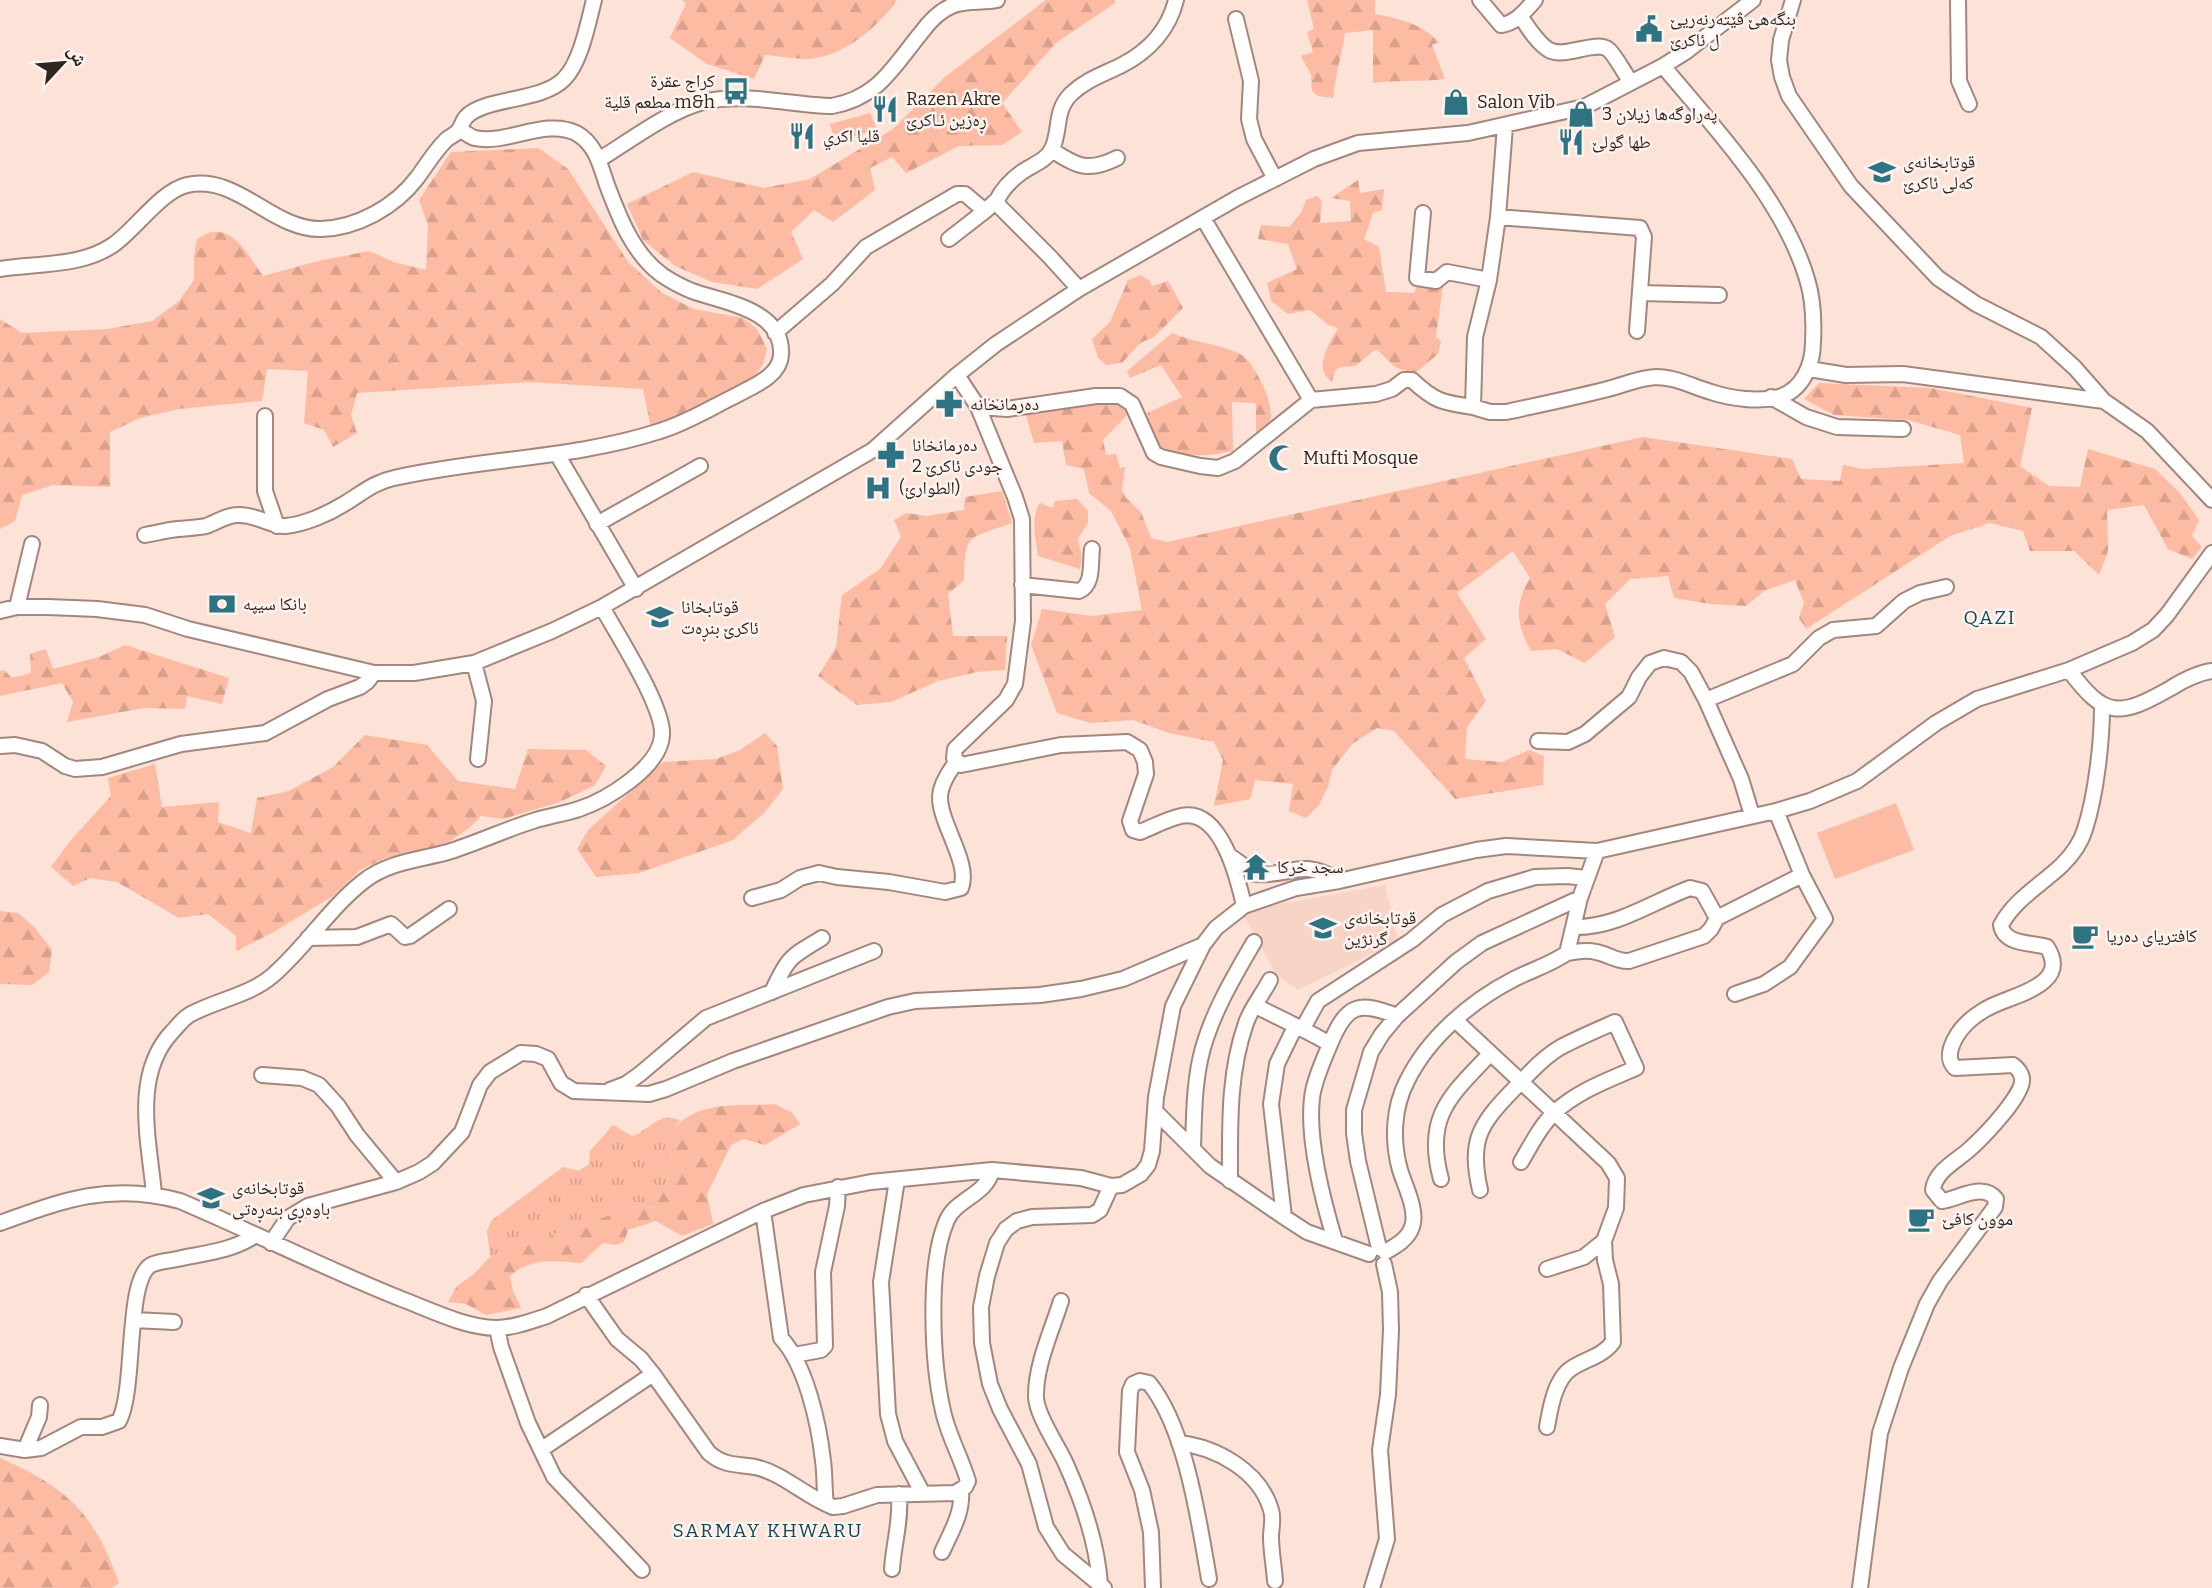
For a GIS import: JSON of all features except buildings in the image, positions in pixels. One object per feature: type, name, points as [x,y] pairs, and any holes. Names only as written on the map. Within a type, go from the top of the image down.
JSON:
[{"type":"street","points":[[0,269],[79,260],[111,246],[173,191],[191,185],[218,187],[240,194],[302,226],[318,229],[363,218],[402,195],[447,139],[460,130],[466,118],[483,108],[544,91],[564,80],[580,51],[594,0]]},
{"type":"street","points":[[600,159],[685,108],[704,102],[727,99],[832,106],[864,97],[876,88],[928,23],[941,12],[954,5],[997,0]]},
{"type":"street","points":[[948,239],[997,200],[1009,182],[1037,164],[1052,150],[1057,118],[1068,96],[1094,76],[1120,66],[1143,51],[1162,32],[1177,0]]},
{"type":"street","points":[[1480,0],[1501,25],[1506,25],[1520,16],[1535,0]]},
{"type":"street","points":[[0,611],[17,607],[97,609],[145,615],[188,629],[374,673],[414,673],[474,663],[552,631],[636,589],[873,450],[996,344],[1079,289],[1275,179],[1334,151],[1358,144],[1468,134],[1584,107],[1663,66],[1753,0]]},
{"type":"street","points":[[1793,0],[1781,40],[1779,60],[1782,77],[1789,96],[1851,187],[1938,278],[1976,304],[2041,337],[2058,351],[2104,401],[2147,431],[2209,496],[2212,512]]},
{"type":"street","points":[[1958,0],[1959,80],[1969,104]]},
{"type":"street","points":[[1520,16],[1551,51],[1560,53],[1601,47],[1608,49],[1631,82]]},
{"type":"street","points":[[1236,19],[1251,81],[1249,119],[1254,139],[1275,179]]},
{"type":"street","points":[[978,407],[1007,408],[1097,396],[1120,396],[1132,404],[1154,453],[1161,457],[1218,468],[1235,461],[1311,400],[1376,394],[1392,389],[1404,380],[1412,380],[1429,397],[1490,412],[1506,412],[1608,389],[1636,379],[1658,377],[1683,381],[1713,393],[1749,399],[1781,396],[1799,385],[1809,369],[1813,353],[1814,329],[1808,281],[1784,222],[1729,146],[1663,66]]},
{"type":"street","points":[[1473,407],[1475,337],[1489,280],[1499,217],[1505,126]]},
{"type":"street","points":[[145,535],[205,526],[229,515],[240,514],[267,520],[277,526],[298,523],[343,506],[376,484],[392,478],[618,442],[676,426],[758,383],[778,365],[781,355],[775,333],[752,311],[740,304],[692,291],[652,266],[640,252],[622,221],[600,159],[579,135],[562,130],[474,138],[460,130]]},
{"type":"street","points":[[1052,150],[1078,165],[1089,167],[1099,167],[1117,158]]},
{"type":"street","points":[[775,333],[832,284],[866,247],[957,194],[965,194],[985,211]]},
{"type":"street","points":[[997,200],[999,206],[1079,289]]},
{"type":"street","points":[[1423,213],[1417,278],[1436,281],[1447,272],[1489,280]]},
{"type":"street","points":[[1499,217],[1640,228],[1644,237],[1637,331]]},
{"type":"street","points":[[1203,218],[1311,400]]},
{"type":"street","points":[[1640,293],[1719,295]]},
{"type":"street","points":[[1809,369],[1846,375],[1903,374],[2104,401]]},
{"type":"street","points":[[957,375],[978,407],[1022,519],[1023,621],[1015,684],[1006,700],[955,749],[954,758],[961,765],[1061,746],[1127,742],[1140,750],[1146,774],[1130,821],[1133,830],[1140,832],[1181,816],[1189,816],[1203,821],[1213,830],[1230,856],[1255,874],[1307,868],[1323,871],[1339,881]]},
{"type":"street","points":[[1771,397],[1806,417],[1838,427],[1903,429]]},
{"type":"street","points":[[265,416],[265,491],[277,526]]},
{"type":"street","points":[[556,454],[636,589]]},
{"type":"street","points":[[597,524],[700,466]]},
{"type":"street","points":[[17,607],[32,544]]},
{"type":"street","points":[[1022,585],[1079,591],[1085,589],[1089,584],[1091,550]]},
{"type":"street","points":[[0,1223],[93,1194],[129,1191],[154,1194],[180,1201],[351,1279],[463,1322],[498,1328],[523,1324],[547,1315],[763,1211],[804,1195],[838,1187],[992,1170],[1081,1178],[1111,1186],[1122,1185],[1133,1180],[1148,1165],[1152,1151],[1161,1062],[1173,1006],[1203,945],[1216,928],[1244,906],[1296,888],[1476,850],[1506,846],[1597,851],[1810,801],[1857,781],[1936,723],[1977,699],[2101,658],[2152,629],[2167,615],[2212,552]]},
{"type":"street","points":[[1706,700],[1793,664],[1819,638],[1833,630],[1876,626],[1904,601],[1920,593],[1945,587]]},
{"type":"street","points":[[154,1194],[147,1094],[151,1065],[163,1042],[187,1015],[255,988],[271,978],[364,880],[397,864],[447,852],[534,821],[580,809],[614,792],[653,759],[663,736],[656,707],[602,607]]},
{"type":"street","points":[[1538,741],[1568,742],[1586,734],[1629,697],[1650,663],[1664,658],[1681,662],[1691,672],[1706,700],[1741,779],[1752,815]]},
{"type":"street","points":[[474,663],[484,701],[478,759]]},
{"type":"street","points":[[2069,670],[2085,692],[2102,706],[2118,709],[2134,705],[2185,679],[2212,671]]},
{"type":"street","points":[[0,746],[43,751],[65,766],[75,769],[102,767],[181,744],[265,733],[328,699],[360,687],[374,673]]},
{"type":"street","points":[[1860,1588],[1880,1433],[1901,1368],[1927,1304],[1995,1207],[1996,1199],[1984,1191],[1941,1201],[1933,1190],[1934,1183],[1941,1173],[1972,1148],[1999,1118],[2020,1090],[2023,1079],[2020,1071],[2013,1065],[1955,1068],[1949,1055],[1952,1045],[1968,1021],[1988,1007],[2040,985],[2050,974],[2052,956],[2047,947],[2008,939],[2002,932],[2001,925],[2017,902],[2063,863],[2077,846],[2085,829],[2101,740],[2102,706]]},
{"type":"street","points":[[752,898],[781,890],[800,878],[819,873],[945,892],[961,887],[962,870],[941,808],[940,793],[957,761]]},
{"type":"street","points":[[1735,994],[1764,984],[1790,967],[1825,919],[1802,875],[1776,811]]},
{"type":"street","points":[[1567,953],[1580,898],[1597,851]]},
{"type":"street","points":[[1230,856],[1244,906]]},
{"type":"street","points":[[1155,1111],[1210,1166],[1307,1232],[1379,1254],[1408,1236],[1413,1222],[1395,1148],[1397,1111],[1401,1096],[1415,1067],[1455,1020],[1516,977],[1549,965],[1567,953],[1587,950],[1606,954],[1622,962],[1629,961],[1704,936],[1717,918],[1802,875]]},
{"type":"street","points":[[1284,1217],[1272,1122],[1272,1089],[1277,1064],[1318,1001],[1412,940],[1442,915],[1488,891],[1535,877],[1587,878]]},
{"type":"street","points":[[1574,927],[1600,926],[1614,922],[1690,888],[1702,891],[1717,918]]},
{"type":"street","points":[[1372,1588],[1387,1539],[1380,1450],[1388,1395],[1391,1330],[1390,1292],[1379,1254],[1354,1133],[1354,1110],[1371,1052],[1396,1016],[1456,962],[1482,943],[1580,898]]},
{"type":"street","points":[[307,938],[358,937],[391,924],[405,937],[410,936],[449,909]]},
{"type":"street","points":[[772,992],[795,953],[822,938]]},
{"type":"street","points":[[1193,1147],[1194,1106],[1200,1059],[1221,1003],[1254,942]]},
{"type":"street","points":[[271,1243],[288,1218],[307,1206],[396,1182],[419,1172],[448,1149],[462,1132],[480,1085],[490,1072],[521,1053],[536,1054],[548,1059],[561,1083],[568,1088],[587,1093],[649,1094],[733,1061],[888,1007],[915,1001],[1040,995],[1081,989],[1123,979],[1203,945]]},
{"type":"street","points":[[602,1093],[626,1084],[640,1074],[706,1018],[874,951]]},
{"type":"street","points":[[1230,1181],[1230,1099],[1234,1067],[1247,1020],[1270,980]]},
{"type":"street","points":[[1256,1006],[1330,1044]]},
{"type":"street","points":[[1335,1241],[1313,1147],[1312,1097],[1330,1044],[1339,1024],[1348,1013],[1359,1006],[1377,1008],[1396,1016]]},
{"type":"street","points":[[1455,1020],[1608,1163],[1617,1178],[1616,1208],[1604,1241],[1611,1284],[1613,1342],[1608,1350],[1569,1369],[1563,1376],[1550,1410],[1547,1427]]},
{"type":"street","points":[[1480,1191],[1476,1173],[1476,1145],[1485,1121],[1537,1065],[1560,1048],[1615,1022],[1636,1068],[1578,1095],[1553,1113],[1521,1162]]},
{"type":"street","points":[[1441,1179],[1436,1157],[1437,1123],[1446,1104],[1490,1054]]},
{"type":"street","points":[[262,1075],[302,1077],[319,1085],[396,1182]]},
{"type":"street","points":[[942,1552],[958,1519],[962,1503],[961,1491],[968,1481],[943,1412],[933,1314],[936,1269],[947,1221],[952,1212],[983,1187],[990,1179],[992,1170]]},
{"type":"street","points":[[897,1180],[881,1282],[888,1415],[895,1441],[922,1492]]},
{"type":"street","points":[[1102,1586],[1063,1554],[1046,1527],[1029,1464],[990,1384],[982,1343],[981,1307],[987,1276],[998,1243],[1006,1229],[1017,1221],[1032,1217],[1092,1215],[1100,1210],[1111,1186]]},
{"type":"street","points":[[794,1355],[821,1350],[825,1346],[822,1272],[837,1206],[838,1187]]},
{"type":"street","points":[[763,1211],[781,1338],[794,1355],[805,1379],[821,1446],[827,1504]]},
{"type":"street","points":[[0,1447],[25,1450],[41,1448],[80,1427],[102,1427],[119,1421],[124,1412],[134,1320],[143,1273],[155,1263],[239,1246],[254,1236]]},
{"type":"street","points":[[1547,1269],[1584,1257],[1604,1241]]},
{"type":"street","points":[[586,1295],[617,1339],[641,1359],[709,1453],[719,1461],[756,1468],[827,1504],[843,1506],[864,1497],[961,1491]]},
{"type":"street","points":[[1060,1301],[1040,1370],[1036,1401],[1067,1466],[1086,1517],[1098,1555],[1102,1586]]},
{"type":"street","points":[[134,1320],[174,1322]]},
{"type":"street","points":[[498,1328],[501,1347],[528,1423],[554,1477],[642,1570]]},
{"type":"street","points":[[542,1449],[653,1374]]},
{"type":"street","points":[[1153,1588],[1151,1532],[1142,1490],[1127,1452],[1130,1391],[1133,1384],[1140,1381],[1149,1382],[1157,1392],[1179,1443],[1189,1475],[1209,1579]]},
{"type":"street","points":[[25,1450],[39,1417],[40,1405]]},
{"type":"street","points":[[1179,1443],[1198,1445],[1219,1452],[1240,1467],[1259,1489],[1271,1509],[1273,1521],[1270,1536],[1275,1581]]},
{"type":"street","points":[[892,1569],[893,1548],[900,1521],[899,1494]]},
{"type":"shaded area","name":"قوتابخانەی گرنژین","points":[[1385,885],[1398,941],[1298,990],[1276,974],[1243,914],[1274,905]]},
{"type":"green space","points":[[682,0],[897,0],[870,30],[847,47],[808,59],[765,55],[754,79],[707,64],[670,38],[686,3]]},
{"type":"green space","points":[[1046,0],[1115,0],[1115,3],[1056,43],[1002,103],[1022,132],[1002,145],[959,146],[906,173],[892,157],[870,168],[875,190],[833,222],[814,210],[791,232],[803,259],[757,289],[712,282],[675,266],[643,240],[627,204],[693,172],[764,188],[810,179],[893,129],[945,77]]},
{"type":"green space","points":[[1307,0],[1375,0],[1375,14],[1417,26],[1439,42],[1432,45],[1445,79],[1373,83],[1373,30],[1345,33],[1333,98],[1318,96],[1312,91],[1311,75],[1301,56],[1313,52],[1307,32],[1314,29]]},
{"type":"green space","points":[[870,113],[877,129],[835,142],[830,124]]},
{"type":"green space","points":[[538,148],[568,169],[628,262],[662,293],[694,309],[743,318],[757,329],[767,349],[763,364],[753,379],[651,428],[643,389],[530,382],[357,393],[351,416],[357,433],[333,447],[324,430],[304,423],[308,371],[267,369],[262,401],[179,409],[140,418],[110,432],[110,487],[53,485],[22,495],[15,521],[0,529],[0,319],[22,333],[107,329],[152,321],[179,301],[194,280],[197,239],[211,232],[221,232],[236,241],[263,276],[369,251],[394,262],[426,270],[428,225],[419,200],[451,152]]},
{"type":"green space","points":[[1358,180],[1360,193],[1384,189],[1382,210],[1373,213],[1364,239],[1379,247],[1386,292],[1414,293],[1417,286],[1426,282],[1443,285],[1436,337],[1441,341],[1438,354],[1414,374],[1395,367],[1376,349],[1355,366],[1335,370],[1332,382],[1326,377],[1323,363],[1338,328],[1328,325],[1310,310],[1288,314],[1271,301],[1267,283],[1297,269],[1288,244],[1258,239],[1261,225],[1289,227],[1301,213],[1306,200],[1317,196],[1322,201],[1320,223],[1351,221],[1350,201],[1331,198]]},
{"type":"green space","points":[[1140,275],[1149,280],[1152,286],[1168,281],[1183,308],[1154,337],[1140,343],[1122,363],[1106,365],[1098,358],[1092,339],[1110,322],[1128,280]]},
{"type":"green space","points":[[1172,333],[1232,350],[1246,358],[1262,384],[1270,405],[1270,421],[1261,435],[1256,432],[1256,403],[1232,402],[1233,451],[1195,455],[1157,449],[1147,413],[1182,397],[1161,365],[1130,378],[1127,371]]},
{"type":"green space","points":[[1819,383],[1931,388],[2032,408],[2020,466],[2049,486],[2080,487],[2088,449],[2155,469],[2180,493],[2199,520],[2192,536],[2202,547],[2192,559],[2168,549],[2144,505],[2107,510],[2108,551],[2099,575],[2074,551],[2030,551],[2023,531],[1990,523],[1950,536],[1806,629],[1799,618],[1804,603],[1795,580],[1764,591],[1746,606],[1674,598],[1668,576],[1630,579],[1605,604],[1615,637],[1585,663],[1557,649],[1531,651],[1522,632],[1519,614],[1521,597],[1530,578],[1513,551],[1457,593],[1486,639],[1464,658],[1486,701],[1467,727],[1465,759],[1502,762],[1529,750],[1544,756],[1543,785],[1455,799],[1394,731],[1377,728],[1352,744],[1332,770],[1328,787],[1319,805],[1306,818],[1289,811],[1293,784],[1255,780],[1250,799],[1214,806],[1223,760],[1214,742],[1169,733],[1133,720],[1090,723],[1057,713],[1031,645],[1042,609],[1092,616],[1142,610],[1130,548],[1111,511],[1089,493],[1084,469],[1066,465],[1062,441],[1034,443],[1026,415],[1095,400],[1118,402],[1129,413],[1103,440],[1106,455],[1116,454],[1120,468],[1125,467],[1122,490],[1126,498],[1141,512],[1151,538],[1167,542],[1643,437],[1792,459],[1801,479],[1840,481],[1843,465],[1863,469],[1964,463],[1960,435],[1908,420],[1834,415],[1804,399]]},
{"type":"green space","points":[[1002,491],[1012,523],[978,535],[972,540],[966,553],[964,580],[948,594],[953,636],[1007,636],[1005,670],[977,672],[938,681],[891,702],[857,705],[818,676],[836,647],[842,595],[880,569],[901,537],[894,520],[906,513],[926,516],[964,510],[965,497]]},
{"type":"green space","points":[[1077,499],[1088,511],[1088,523],[1078,538],[1082,559],[1080,569],[1038,556],[1035,529],[1035,515],[1040,503],[1053,508],[1055,501]]},
{"type":"green space","points":[[125,645],[229,678],[222,704],[187,696],[185,709],[144,708],[67,722],[73,702],[62,683],[0,696],[0,671],[4,670],[12,678],[31,673],[30,654],[46,649],[53,669],[99,657]]},
{"type":"green space","points":[[765,733],[777,746],[783,789],[765,812],[733,840],[639,873],[596,877],[577,849],[588,830],[663,762],[716,759],[740,750]]},
{"type":"green space","points":[[365,735],[427,745],[458,781],[515,789],[528,749],[586,750],[606,766],[595,785],[560,802],[503,819],[481,816],[442,847],[386,858],[360,870],[333,896],[236,951],[236,936],[208,914],[179,918],[117,882],[90,878],[73,886],[51,867],[70,841],[111,796],[108,778],[155,764],[162,807],[219,802],[218,822],[251,833],[257,798],[289,791],[333,767]]},
{"type":"green space","points":[[1896,803],[1914,850],[1835,879],[1817,833]]},
{"type":"green space","points":[[0,911],[18,913],[35,928],[52,950],[49,972],[32,985],[0,984]]},
{"type":"green space","points":[[774,1104],[791,1112],[800,1124],[765,1145],[743,1139],[731,1145],[707,1194],[713,1224],[682,1236],[656,1221],[628,1230],[624,1242],[616,1245],[603,1243],[581,1263],[544,1262],[526,1266],[510,1276],[521,1308],[486,1315],[466,1304],[448,1302],[457,1286],[474,1274],[490,1257],[636,1206],[654,1208],[669,1172],[671,1133],[692,1115],[718,1107]]},
{"type":"green space","points":[[667,1117],[680,1120],[671,1133],[669,1172],[654,1208],[636,1206],[490,1257],[487,1231],[491,1221],[563,1167],[578,1171],[589,1164],[590,1151],[613,1125],[632,1136]]},
{"type":"green space","points":[[0,1458],[44,1480],[76,1506],[99,1538],[119,1583],[112,1588],[0,1588]]},
{"type":"place","name":"بنگەهێ ڤێتەرنەریێ ل ئاکرێ","points":[[1649,29]]},
{"type":"place","name":"كراج عقرة مطعم قلية m&h","points":[[736,91]]},
{"type":"place","name":"Salon Vib","points":[[1456,102]]},
{"type":"place","name":"Razen Akre ڕەزین ئـاکرێ","points":[[885,109]]},
{"type":"place","name":"پەراوگەها زیلان 3","points":[[1581,114]]},
{"type":"place","name":"قليا اكري","points":[[802,136]]},
{"type":"place","name":"طها گولێ","points":[[1571,142]]},
{"type":"place","name":"قوتابخانەی کەلی ئاکرێ","points":[[1882,172]]},
{"type":"place","name":"دەرمانخانە","points":[[949,404]]},
{"type":"place","name":"دەرمانخانا جودی ئاکرێ 2","points":[[891,455]]},
{"type":"place","name":"Mufti Mosque","points":[[1282,458]]},
{"type":"place","name":"(الطوارئ)","points":[[878,488]]},
{"type":"place","name":"بانکا سیپە","points":[[222,604]]},
{"type":"place","name":"قوتابخانا ئاکرێ بنڕەت","points":[[660,617]]},
{"type":"place","name":"سجد خركا","points":[[1256,867]]},
{"type":"place","name":"قوتابخانەی گرنژین","points":[[1323,928]]},
{"type":"place","name":"کافتریای دەریا","points":[[2085,936]]},
{"type":"place","name":"قوتابخانەی باوەڕی بنەڕەتی","points":[[211,1198]]},
{"type":"place","name":"موون کافێ","points":[[1921,1219]]},
{"type":"district","name":"QAZI","points":[[1990,617]]},
{"type":"district","name":"SARMAY KHWARU","points":[[768,1530]]}]
